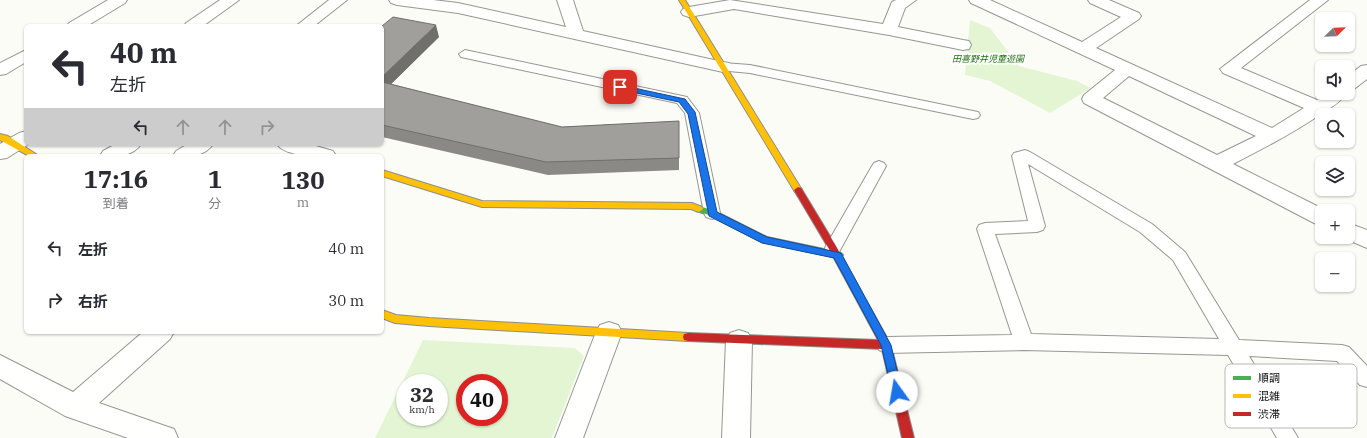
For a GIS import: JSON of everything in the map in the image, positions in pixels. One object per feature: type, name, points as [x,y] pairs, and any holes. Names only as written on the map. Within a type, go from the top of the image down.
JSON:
[{"type":"street","points":[[78,24],[119,0]]},
{"type":"street","points":[[195,24],[231,0]]},
{"type":"street","points":[[307,24],[339,0]]},
{"type":"street","points":[[397,0],[458,4],[576,34],[723,67]]},
{"type":"street","points":[[565,0],[576,34]]},
{"type":"street","points":[[889,30],[898,5],[908,0]]},
{"type":"street","points":[[977,0],[1273,136]]},
{"type":"street","points":[[1082,49],[1133,16],[1096,0]]},
{"type":"street","points":[[1320,0],[1229,69],[1319,108],[1329,100]]},
{"type":"street","points":[[908,438],[886,345],[836,251],[686,6],[734,4],[889,30],[963,45]]},
{"type":"street","points":[[0,70],[24,56]]},
{"type":"street","points":[[1127,69],[1091,99],[1315,214]]},
{"type":"street","points":[[1355,79],[1367,70]]},
{"type":"street","points":[[1216,164],[1273,136],[1315,110]]},
{"type":"street","points":[[10,143],[31,154]]},
{"type":"street","points":[[114,154],[128,146]]},
{"type":"street","points":[[186,154],[200,146]]},
{"type":"street","points":[[294,146],[320,154]]},
{"type":"street","points":[[384,174],[482,204],[692,206],[712,213],[765,240],[836,251]]},
{"type":"street","points":[[1355,234],[1367,240]]},
{"type":"street","points":[[384,315],[395,319],[428,322],[739,340],[886,345]]},
{"type":"street","points":[[569,438],[609,332]]},
{"type":"street","points":[[75,407],[159,334]]},
{"type":"street","points":[[736,438],[739,340]]},
{"type":"street","points":[[0,366],[75,407],[164,438]]},
{"type":"lane","points":[[465,54],[682,100],[692,113],[712,213]]},
{"type":"lane","points":[[723,67],[750,69],[973,115]]},
{"type":"lane","points":[[1024,342],[986,229],[1037,226],[1019,156],[1025,155],[1146,228],[1179,256],[1244,364]]},
{"type":"lane","points":[[836,251],[879,166]]},
{"type":"lane","points":[[886,345],[1024,342],[1234,347],[1342,353],[1353,364]]},
{"type":"lane","points":[[1357,369],[1367,379]]},
{"type":"lane","points":[[1282,428],[1288,438]]},
{"type":"green space","name":"田喜野井児童遊園","points":[[970,20],[990,28],[1019,66],[1077,81],[1091,88],[1050,113],[990,81],[965,75]]},
{"type":"green space","points":[[423,340],[575,348],[584,356],[552,438],[375,438],[396,395],[396,426],[448,426],[448,374],[406,374]]},
{"type":"building","points":[[393,17],[436,25],[384,75],[384,24]]},
{"type":"building","points":[[384,82],[562,127],[679,121],[679,158],[546,162],[384,125]]},
{"type":"traffic: fast","points":[[699,209],[712,213],[765,240],[838,255]]},
{"type":"traffic: slow","points":[[682,0],[798,190]]},
{"type":"traffic: slow","points":[[0,137],[5,138],[32,154]]},
{"type":"traffic: slow","points":[[384,174],[482,204],[692,206],[699,209]]},
{"type":"traffic: slow","points":[[384,315],[395,319],[429,322],[688,337]]},
{"type":"traffic: jam","points":[[798,190],[833,248],[886,345],[908,438]]},
{"type":"traffic: jam","points":[[688,337],[886,345]]},
{"type":"route","points":[[620,87],[682,100],[692,113],[712,213],[765,240],[838,255],[886,345],[897,392]]}]
